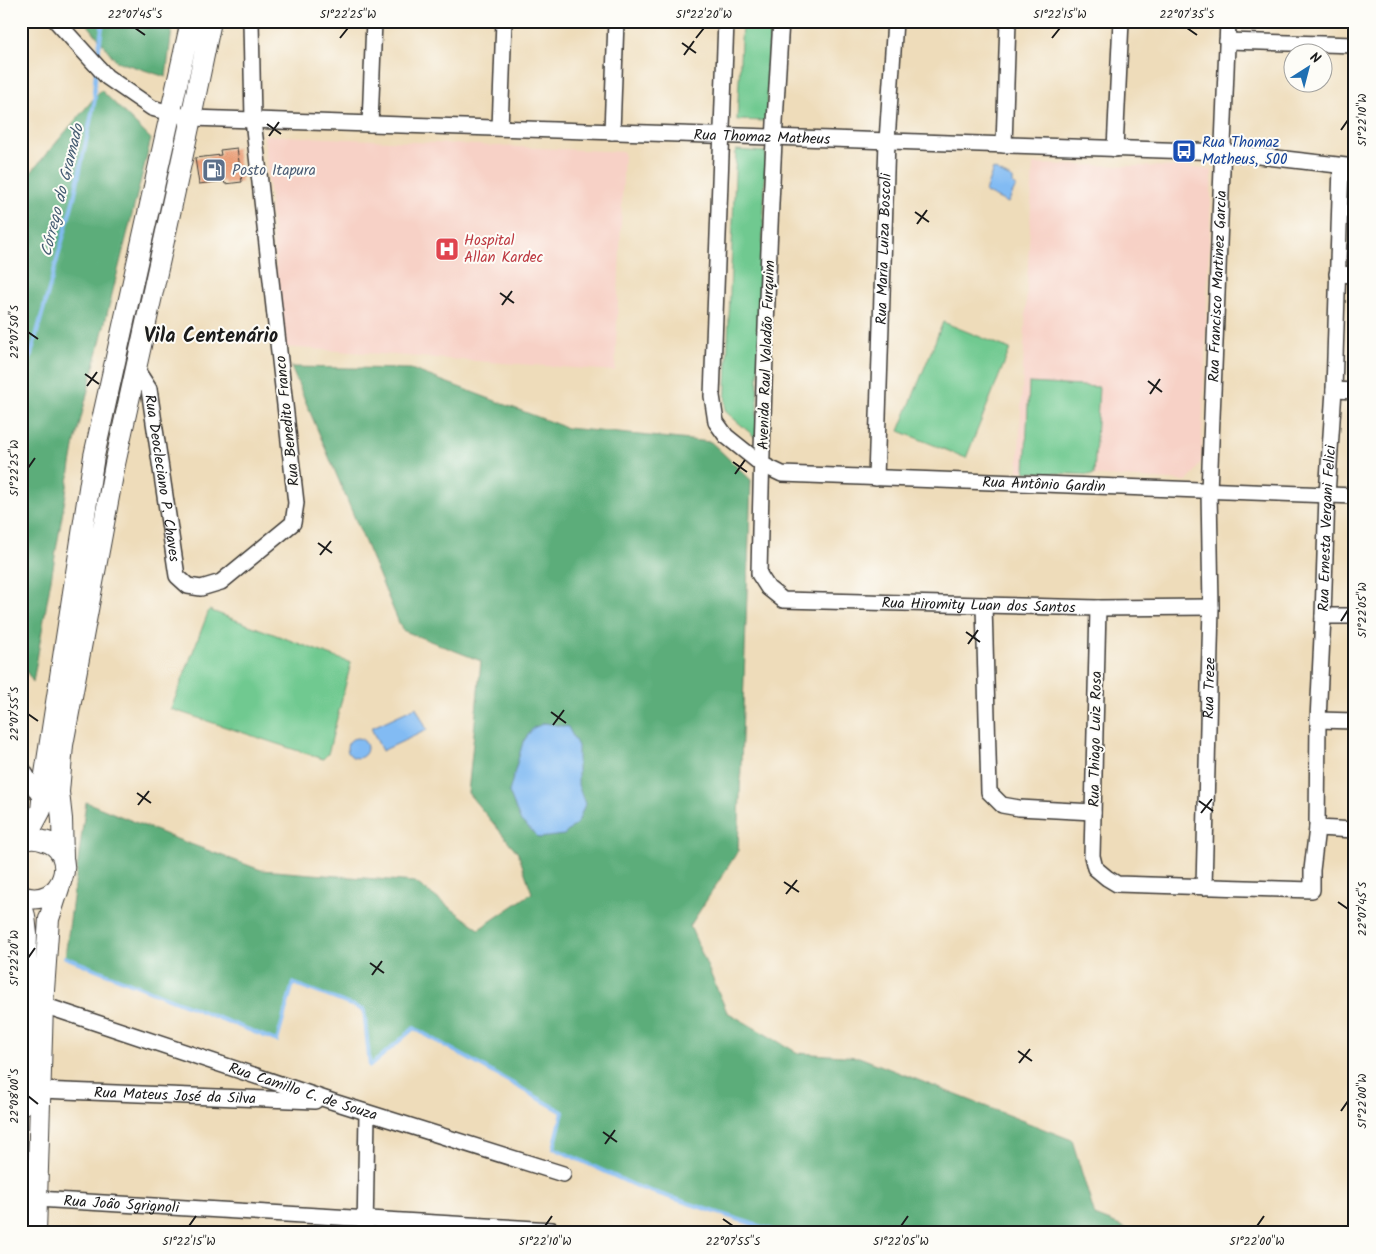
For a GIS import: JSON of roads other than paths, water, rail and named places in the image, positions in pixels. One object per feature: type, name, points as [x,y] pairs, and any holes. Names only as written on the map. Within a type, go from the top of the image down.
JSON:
[{"type":"main road","points":[[23,841],[38,818],[43,802],[45,774],[94,456],[191,21]]},
{"type":"main road","points":[[36,1233],[29,1197],[40,1090],[49,919],[64,869],[59,792],[63,745],[115,464],[192,118],[211,21]]},
{"type":"main road","points":[[23,841],[36,839],[48,842],[57,849],[62,858]]},
{"type":"main road","points":[[21,896],[39,898],[49,895],[61,882]]},
{"type":"main road","points":[[21,903],[27,934],[21,1106]]},
{"type":"street","name":"Rua Thomaz Matheus","points":[[56,21],[107,77],[152,108],[192,118],[1223,152],[1348,167]]},
{"type":"street","name":"Rua Benedito Franco","points":[[188,586],[201,588],[221,582],[293,523],[296,503],[253,120],[251,21]]},
{"type":"street","points":[[370,124],[374,21]]},
{"type":"street","points":[[500,128],[504,21]]},
{"type":"street","points":[[612,132],[616,21]]},
{"type":"street","name":"Avenida Raul Valadão Furquim","points":[[726,21],[712,396],[716,422],[726,436],[761,464]]},
{"type":"street","name":"Avenida Raul Valadão Furquim","points":[[761,464],[774,137],[781,21]]},
{"type":"street","name":"Rua Maria Luiza Boscoli","points":[[876,478],[887,141],[895,21]]},
{"type":"street","points":[[1004,145],[1008,21]]},
{"type":"street","points":[[1115,149],[1121,21]]},
{"type":"street","name":"Rua Francisco Martinez Garcia","points":[[1209,491],[1228,21]]},
{"type":"street","points":[[1227,40],[1355,45]]},
{"type":"street","name":"Rua Ernesta Vergani Felici","points":[[1204,887],[1312,890],[1312,870],[1317,828],[1318,720],[1327,495],[1334,390],[1337,274],[1348,167]]},
{"type":"street","points":[[1337,274],[1355,275]]},
{"type":"street","name":"Rua Deocleciano P. Chaves","points":[[136,369],[149,389],[177,576],[188,586]]},
{"type":"street","points":[[1334,390],[1355,391]]},
{"type":"street","name":"Rua Antônio Gardin","points":[[761,464],[782,474],[1355,496]]},
{"type":"street","name":"Rua Hiromity Luan dos Santos","points":[[761,464],[759,574],[768,588],[783,600],[1098,608],[1210,607]]},
{"type":"street","name":"Rua Treze","points":[[1204,887],[1210,607],[1209,491]]},
{"type":"street","points":[[984,605],[989,792],[1002,805],[1020,808],[1093,812]]},
{"type":"street","name":"Rua Thiago Luiz Rosa","points":[[1098,608],[1092,856],[1095,868],[1117,884],[1204,887]]},
{"type":"street","points":[[1323,616],[1355,616]]},
{"type":"street","points":[[1318,720],[1355,721]]},
{"type":"street","points":[[21,767],[43,802]]},
{"type":"street","points":[[1317,828],[1355,830]]},
{"type":"street","name":"Rua Camillo C. de Souza","points":[[43,1005],[367,1113],[563,1174]]},
{"type":"street","points":[[22,1074],[40,1090]]},
{"type":"street","name":"Rua Mateus José da Silva","points":[[40,1090],[334,1102]]},
{"type":"street","points":[[365,1226],[367,1113]]},
{"type":"street","name":"Rua João Sgrignoli","points":[[29,1197],[365,1226],[553,1232]]},
{"type":"water","points":[[993,169],[1013,179],[1013,184],[1016,186],[1008,203],[985,192]]},
{"type":"water","points":[[416,707],[427,730],[382,751],[371,728]]},
{"type":"water","points":[[545,723],[568,727],[578,746],[578,785],[585,804],[578,822],[564,835],[539,838],[520,820],[509,792],[523,742],[533,728]]},
{"type":"water","points":[[353,738],[361,738],[367,744],[367,752],[361,758],[353,758],[347,752],[347,744]]},
{"type":"waterway","name":"Córrego do Gramado","points":[[97,61],[103,21]]},
{"type":"waterway","name":"Córrego do Gramado","points":[[21,391],[74,198],[95,99],[96,70]]},
{"type":"waterway","points":[[65,957],[277,1041],[293,983],[364,1010],[370,1066],[414,1028],[563,1112],[554,1148],[638,1187],[781,1233]]},
{"type":"place","name":"Rua Thomaz Matheus, 500","points":[[1184,151]]},
{"type":"place","name":"Posto Itapura","points":[[214,170]]},
{"type":"place","name":"Hospital Allan Kardec","points":[[447,249]]},
{"type":"district","name":"Vila Centenário","points":[[211,335]]}]
